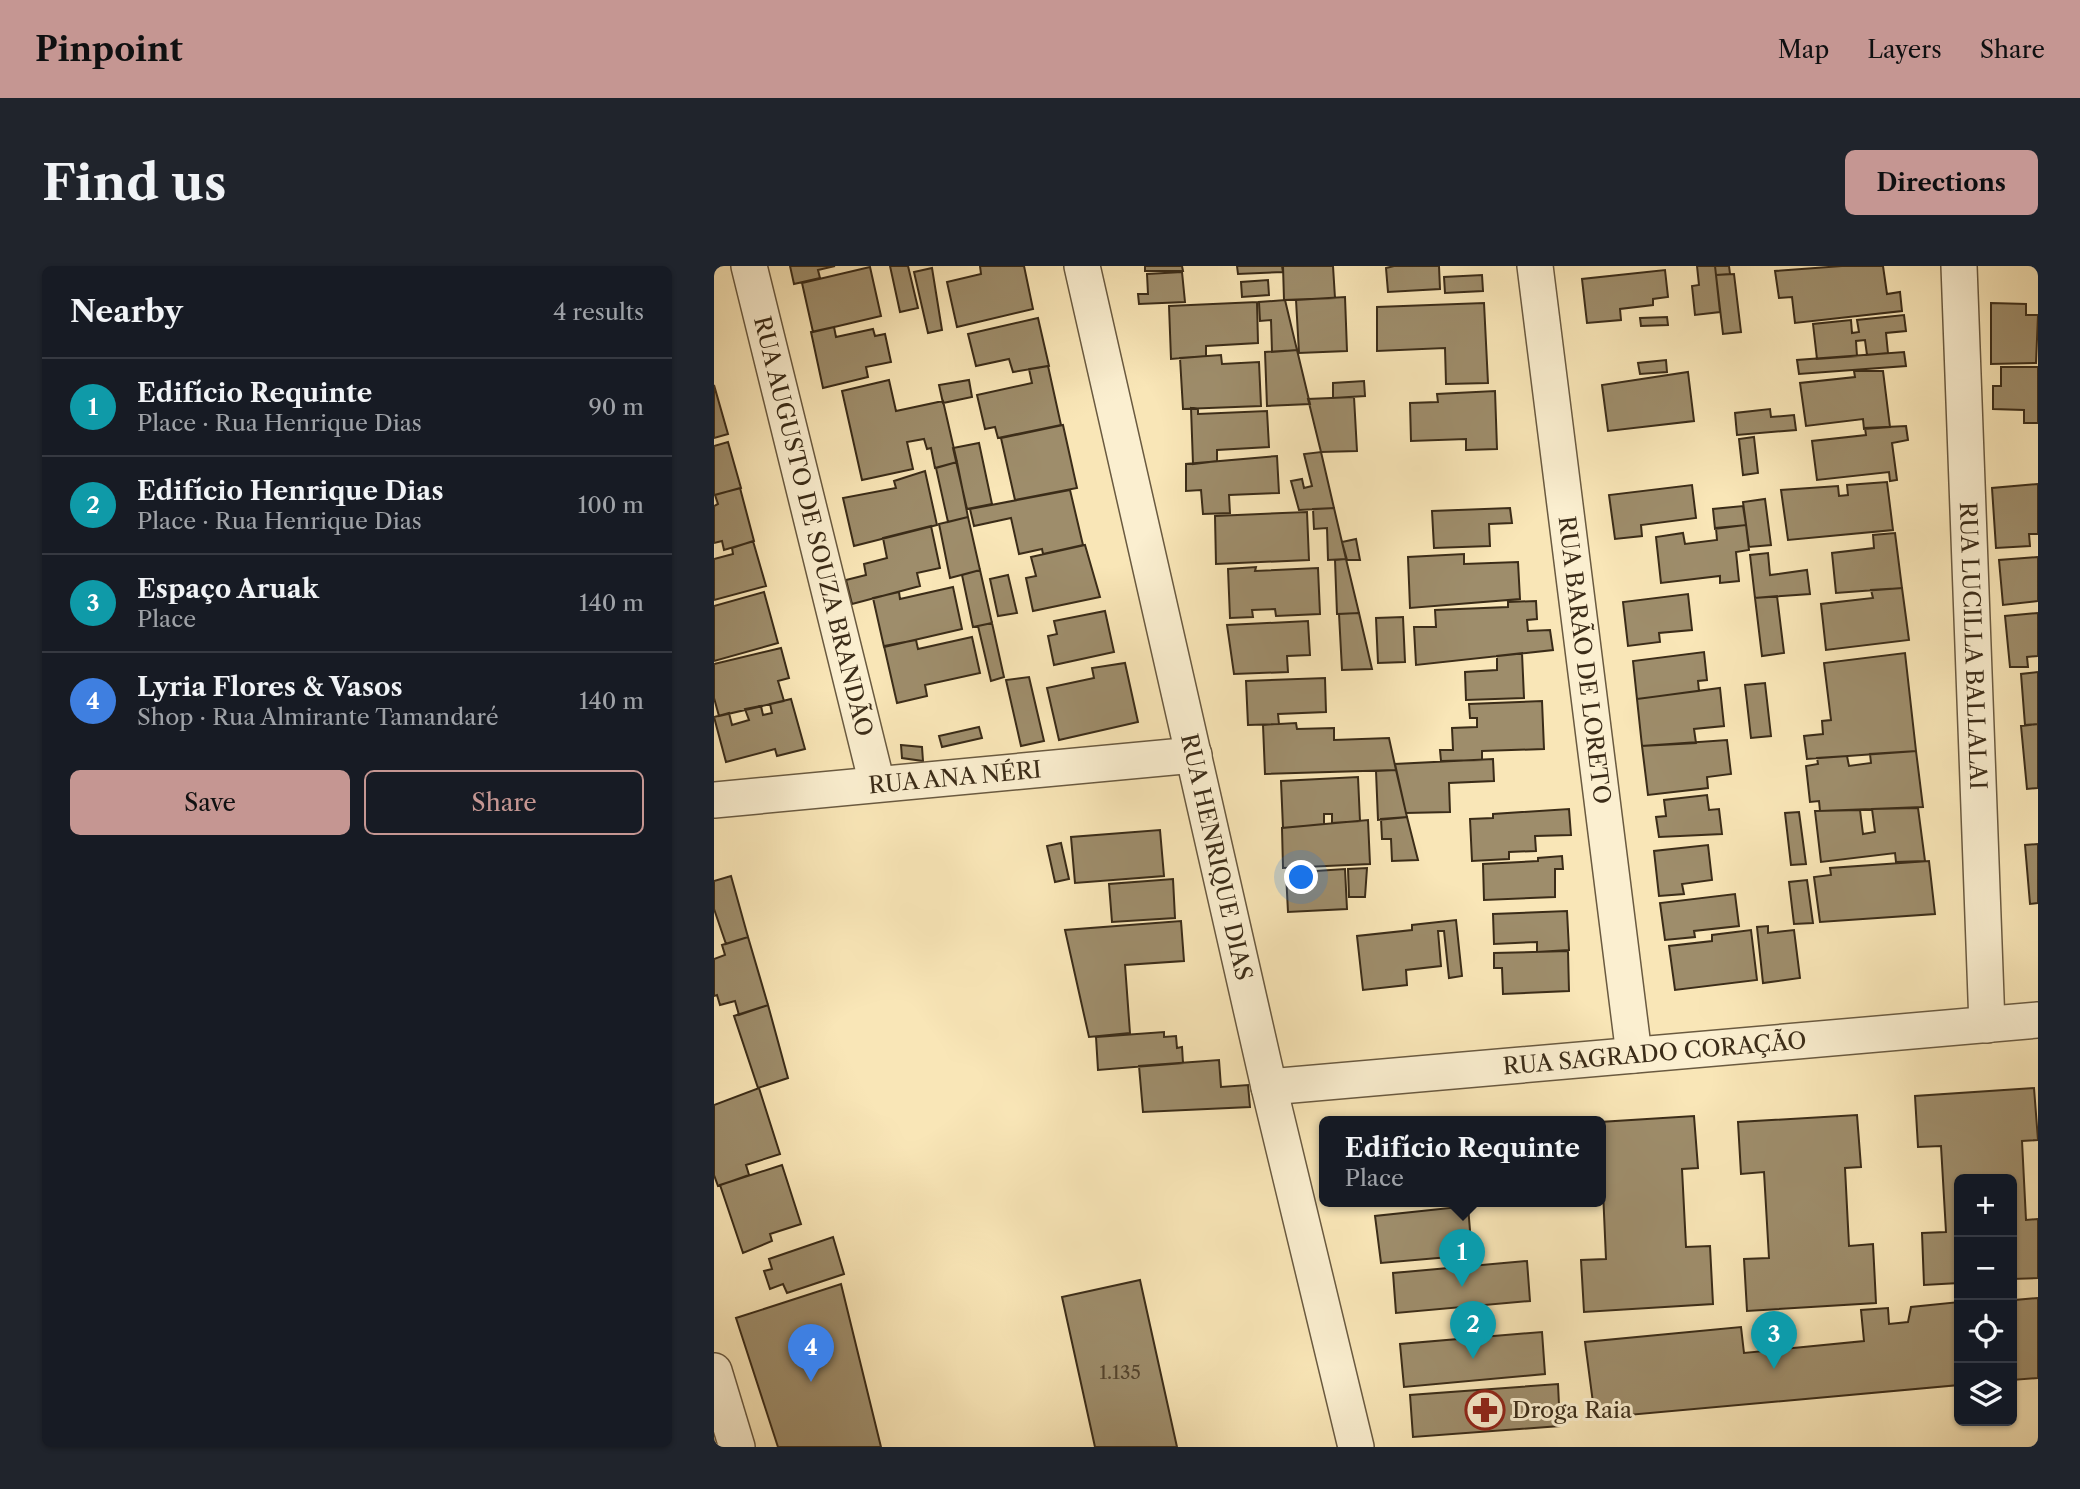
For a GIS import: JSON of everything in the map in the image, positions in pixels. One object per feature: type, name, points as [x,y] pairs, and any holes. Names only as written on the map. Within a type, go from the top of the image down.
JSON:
[{"type":"street","name":"RUA AUGUSTO DE SOUZA BRANDÃO","points":[[749,266],[877,784]]},
{"type":"street","name":"RUA HENRIQUE DIAS","points":[[1082,266],[1269,1087],[1356,1447]]},
{"type":"street","name":"RUA BARÃO DE LORETO","points":[[1535,266],[1634,1055]]},
{"type":"street","name":"RUA LUCILLA BALLALAI","points":[[1959,266],[1987,1025]]},
{"type":"street","name":"RUA ANA NÉRI","points":[[714,800],[1194,755]]},
{"type":"street","name":"RUA SAGRADO CORAÇÃO","points":[[1269,1087],[2038,1020]]},
{"type":"street","points":[[714,1371],[737,1447]]},
{"type":"building","points":[[790,266],[835,266],[818,270],[820,278],[794,284]]},
{"type":"building","points":[[890,266],[908,266],[918,308],[900,312]]},
{"type":"building","points":[[980,266],[1024,266],[1033,309],[957,327],[947,282],[981,274]]},
{"type":"building","points":[[1145,266],[1182,266],[1183,271],[1145,271]]},
{"type":"building","points":[[1237,266],[1282,266],[1283,272],[1238,274]]},
{"type":"building","points":[[1283,266],[1333,266],[1335,298],[1284,300]]},
{"type":"building","points":[[1439,266],[1440,289],[1388,292],[1386,268]]},
{"type":"building","points":[[1697,266],[1715,266],[1720,312],[1695,315],[1692,286],[1699,285]]},
{"type":"building","points":[[1715,266],[1729,266],[1730,274],[1716,275]]},
{"type":"building","points":[[1883,266],[1887,294],[1900,292],[1902,311],[1795,323],[1792,297],[1779,298],[1775,271]]},
{"type":"building","points":[[870,267],[881,316],[813,332],[802,283]]},
{"type":"building","points":[[932,268],[942,330],[928,333],[914,272]]},
{"type":"building","points":[[1665,270],[1668,297],[1653,299],[1653,305],[1620,309],[1621,320],[1587,323],[1582,279]]},
{"type":"building","points":[[1182,272],[1185,302],[1139,304],[1138,294],[1148,294],[1147,274]]},
{"type":"building","points":[[1734,274],[1741,332],[1723,334],[1716,275]]},
{"type":"building","points":[[1482,275],[1483,291],[1445,293],[1444,277]]},
{"type":"building","points":[[1268,280],[1269,295],[1242,297],[1241,282]]},
{"type":"building","points":[[1345,297],[1347,351],[1299,353],[1296,300]]},
{"type":"building","points":[[1285,300],[1297,350],[1272,352],[1271,320],[1260,321],[1259,302]]},
{"type":"building","points":[[1257,302],[1258,343],[1206,346],[1206,356],[1171,359],[1169,306]]},
{"type":"building","points":[[1484,303],[1488,383],[1446,384],[1445,348],[1377,351],[1377,307]]},
{"type":"building","points":[[1991,303],[2026,304],[2026,315],[2038,315],[2036,363],[1991,364]]},
{"type":"building","points":[[1904,315],[1906,331],[1886,333],[1888,353],[1867,355],[1865,340],[1856,341],[1857,356],[1817,359],[1813,324],[1851,320],[1852,333],[1859,332],[1857,320]]},
{"type":"building","points":[[1667,317],[1668,325],[1641,326],[1640,318]]},
{"type":"building","points":[[1038,318],[1049,366],[1013,372],[1009,359],[976,366],[968,334]]},
{"type":"building","points":[[834,327],[836,337],[873,329],[875,336],[885,334],[891,362],[866,367],[868,377],[823,388],[811,332]]},
{"type":"building","points":[[1297,350],[1310,404],[1267,406],[1265,352]]},
{"type":"building","points":[[1904,352],[1906,366],[1799,374],[1797,360]]},
{"type":"building","points":[[1221,355],[1222,364],[1259,362],[1261,406],[1183,409],[1180,358]]},
{"type":"building","points":[[1666,360],[1667,372],[1640,374],[1638,363]]},
{"type":"building","points":[[1048,366],[1061,425],[998,438],[995,427],[985,429],[977,395],[1032,383],[1029,369]]},
{"type":"building","points":[[2001,367],[2038,367],[2038,423],[2024,423],[2024,410],[1993,409],[1993,386],[2001,386]]},
{"type":"building","points":[[1854,371],[1883,371],[1890,427],[1864,429],[1863,419],[1806,426],[1800,383],[1855,377]]},
{"type":"building","points":[[1688,372],[1694,421],[1608,431],[1602,385]]},
{"type":"building","points":[[889,380],[896,411],[943,401],[957,462],[935,468],[931,448],[927,449],[924,439],[907,442],[913,469],[862,480],[842,391]]},
{"type":"building","points":[[969,380],[972,397],[943,403],[939,385]]},
{"type":"building","points":[[1364,381],[1365,396],[1333,398],[1333,383]]},
{"type":"building","points":[[714,385],[728,434],[714,438]]},
{"type":"building","points":[[1495,391],[1497,449],[1466,450],[1466,439],[1411,441],[1410,403],[1438,402],[1437,394]]},
{"type":"building","points":[[1354,397],[1357,451],[1321,452],[1308,399]]},
{"type":"building","points":[[1191,408],[1198,409],[1198,414],[1267,411],[1269,447],[1217,450],[1217,461],[1193,464]]},
{"type":"building","points":[[1770,409],[1771,417],[1794,415],[1796,430],[1737,435],[1735,413]]},
{"type":"building","points":[[1063,425],[1077,488],[1015,500],[1001,438]]},
{"type":"building","points":[[1906,426],[1908,440],[1892,443],[1897,480],[1890,481],[1889,472],[1817,480],[1812,441],[1866,435],[1865,428]]},
{"type":"building","points":[[1754,437],[1758,473],[1743,475],[1739,439]]},
{"type":"building","points":[[728,442],[741,488],[714,495],[714,446]]},
{"type":"building","points":[[979,443],[992,504],[967,509],[953,448]]},
{"type":"building","points":[[1321,452],[1334,508],[1299,510],[1291,481],[1302,479],[1304,488],[1312,486],[1304,454]]},
{"type":"building","points":[[1277,456],[1279,493],[1229,495],[1230,513],[1203,514],[1201,490],[1186,491],[1186,464]]},
{"type":"building","points":[[957,462],[968,517],[948,522],[936,468]]},
{"type":"building","points":[[925,471],[937,525],[854,546],[843,498],[896,488],[894,481]]},
{"type":"building","points":[[1887,482],[1893,530],[1788,540],[1781,490],[1838,486],[1839,496],[1848,495],[1847,485]]},
{"type":"building","points":[[2038,484],[2038,534],[2029,534],[2030,546],[1996,548],[1992,488]]},
{"type":"building","points":[[1692,485],[1696,518],[1641,525],[1642,536],[1615,539],[1609,495]]},
{"type":"building","points":[[740,488],[754,541],[724,550],[722,541],[714,543],[714,506],[718,504],[715,495]]},
{"type":"building","points":[[1070,490],[1083,545],[1043,554],[1042,549],[1019,554],[1011,518],[974,526],[970,509]]},
{"type":"building","points":[[1765,499],[1771,545],[1749,547],[1743,502]]},
{"type":"building","points":[[1743,506],[1746,525],[1715,529],[1713,509]]},
{"type":"building","points":[[1334,508],[1346,559],[1328,560],[1327,528],[1314,529],[1313,509]]},
{"type":"building","points":[[1510,508],[1512,523],[1489,524],[1490,546],[1434,548],[1432,511]]},
{"type":"building","points":[[1307,512],[1309,560],[1216,564],[1215,516]]},
{"type":"building","points":[[968,517],[980,570],[950,578],[939,524]]},
{"type":"building","points":[[1746,525],[1749,550],[1736,552],[1739,581],[1720,583],[1720,576],[1661,583],[1656,537],[1683,533],[1685,544],[1717,540],[1716,528]]},
{"type":"building","points":[[931,526],[940,568],[917,573],[920,586],[852,604],[846,580],[866,575],[864,564],[887,558],[883,538]]},
{"type":"building","points":[[1895,533],[1902,588],[1836,593],[1832,553],[1874,548],[1873,535]]},
{"type":"building","points":[[1356,539],[1360,560],[1347,560],[1342,542]]},
{"type":"building","points":[[753,541],[766,586],[714,600],[714,559],[733,554],[732,548]]},
{"type":"building","points":[[1085,545],[1100,597],[1033,611],[1026,578],[1036,576],[1031,557]]},
{"type":"building","points":[[1768,553],[1770,575],[1807,570],[1810,594],[1755,598],[1750,555]]},
{"type":"building","points":[[1464,554],[1464,564],[1518,562],[1520,599],[1410,608],[1408,557]]},
{"type":"building","points":[[2038,557],[2038,601],[2003,605],[1999,560]]},
{"type":"building","points":[[1346,559],[1359,613],[1337,614],[1335,560]]},
{"type":"building","points":[[1256,567],[1255,571],[1318,568],[1320,614],[1276,616],[1275,609],[1252,610],[1253,617],[1230,618],[1228,569]]},
{"type":"building","points":[[980,570],[992,623],[973,627],[962,575]]},
{"type":"building","points":[[1008,575],[1017,613],[998,616],[990,579]]},
{"type":"building","points":[[953,587],[962,629],[884,647],[873,598],[899,592],[900,599]]},
{"type":"building","points":[[1902,588],[1909,640],[1826,650],[1821,604],[1873,598],[1871,590]]},
{"type":"building","points":[[764,592],[778,643],[714,661],[714,606]]},
{"type":"building","points":[[1688,594],[1692,630],[1659,633],[1660,642],[1628,646],[1623,602]]},
{"type":"building","points":[[1777,596],[1784,653],[1762,656],[1755,598]]},
{"type":"building","points":[[1536,601],[1537,619],[1527,620],[1528,631],[1550,630],[1553,650],[1416,665],[1414,627],[1436,627],[1435,610],[1508,607],[1508,602]]},
{"type":"building","points":[[1105,611],[1114,652],[1054,665],[1048,636],[1057,634],[1054,621]]},
{"type":"building","points":[[1359,613],[1372,669],[1342,670],[1339,614]]},
{"type":"building","points":[[2038,613],[2038,656],[2027,657],[2028,667],[2010,667],[2005,616]]},
{"type":"building","points":[[1403,617],[1405,662],[1378,663],[1376,618]]},
{"type":"building","points":[[1308,621],[1310,655],[1287,656],[1288,672],[1234,674],[1227,625]]},
{"type":"building","points":[[992,623],[1004,677],[991,681],[978,626]]},
{"type":"building","points":[[972,637],[980,673],[925,685],[927,696],[897,703],[884,646],[916,640],[918,649]]},
{"type":"building","points":[[781,648],[789,678],[778,681],[784,701],[719,716],[714,698],[714,664]]},
{"type":"building","points":[[1704,652],[1707,680],[1698,681],[1699,691],[1637,699],[1633,661]]},
{"type":"building","points":[[1522,653],[1524,698],[1466,700],[1465,672],[1497,670],[1497,656]]},
{"type":"building","points":[[1905,653],[1916,751],[1807,759],[1804,736],[1823,734],[1822,721],[1831,720],[1824,663]]},
{"type":"building","points":[[1125,663],[1138,722],[1059,740],[1047,688],[1094,678],[1092,668]]},
{"type":"building","points":[[2038,672],[2038,724],[2025,725],[2021,674]]},
{"type":"building","points":[[1029,677],[1044,741],[1021,746],[1006,680]]},
{"type":"building","points":[[1325,678],[1326,712],[1278,714],[1279,724],[1248,725],[1246,681]]},
{"type":"building","points":[[1765,683],[1771,736],[1751,738],[1745,685]]},
{"type":"building","points":[[1720,688],[1724,726],[1694,729],[1696,743],[1642,746],[1637,699]]},
{"type":"building","points":[[791,699],[805,749],[777,756],[775,749],[726,762],[714,717],[729,713],[732,725],[749,720],[745,709],[761,706],[763,715],[772,713],[770,704]]},
{"type":"building","points":[[1542,701],[1544,749],[1482,751],[1482,760],[1441,761],[1440,750],[1453,750],[1452,728],[1477,727],[1477,718],[1470,718],[1469,704]]},
{"type":"building","points":[[1296,723],[1297,729],[1334,728],[1334,740],[1389,738],[1396,770],[1265,774],[1263,725]]},
{"type":"building","points":[[2038,724],[2038,788],[2027,789],[2021,726]]},
{"type":"building","points":[[979,727],[982,738],[942,747],[939,736]]},
{"type":"building","points":[[1727,740],[1731,774],[1707,777],[1708,788],[1648,795],[1642,746]]},
{"type":"building","points":[[901,745],[922,747],[923,761],[902,758]]},
{"type":"building","points":[[1916,751],[1923,807],[1820,811],[1819,801],[1810,802],[1806,766],[1818,764],[1817,758],[1847,756],[1849,766],[1871,763],[1870,754]]},
{"type":"building","points":[[1493,759],[1494,781],[1449,783],[1450,812],[1406,813],[1395,764]]},
{"type":"building","points":[[1396,770],[1407,817],[1378,820],[1376,771]]},
{"type":"building","points":[[1358,777],[1360,821],[1332,823],[1332,814],[1324,814],[1324,824],[1283,828],[1281,781]]},
{"type":"building","points":[[1707,795],[1709,810],[1719,809],[1722,834],[1659,837],[1656,817],[1666,816],[1664,800]]},
{"type":"building","points":[[1918,808],[1925,861],[1896,862],[1895,853],[1821,862],[1815,811],[1860,810],[1863,834],[1875,832],[1872,809]]},
{"type":"building","points":[[1569,809],[1571,835],[1535,836],[1536,851],[1509,852],[1509,859],[1472,861],[1470,819],[1493,818],[1493,814]]},
{"type":"building","points":[[1799,812],[1806,864],[1791,865],[1785,813]]},
{"type":"building","points":[[1407,817],[1418,860],[1392,861],[1391,839],[1382,839],[1381,819]]},
{"type":"building","points":[[1368,820],[1370,864],[1283,868],[1282,828]]},
{"type":"building","points":[[1160,830],[1164,876],[1075,883],[1071,837]]},
{"type":"building","points":[[1061,843],[1069,879],[1055,882],[1047,846]]},
{"type":"building","points":[[2038,844],[2038,903],[2030,904],[2025,845]]},
{"type":"building","points":[[1708,845],[1712,880],[1682,884],[1684,894],[1659,896],[1654,851]]},
{"type":"building","points":[[1562,856],[1563,869],[1555,869],[1555,897],[1484,900],[1483,864],[1538,861],[1538,858]]},
{"type":"building","points":[[1929,861],[1935,914],[1820,922],[1814,877],[1831,875],[1830,868]]},
{"type":"building","points":[[1367,868],[1365,897],[1349,897],[1348,869]]},
{"type":"building","points":[[1345,869],[1347,909],[1288,912],[1286,873]]},
{"type":"building","points":[[731,876],[748,937],[726,944],[714,909],[714,881]]},
{"type":"building","points":[[1173,879],[1175,918],[1112,922],[1109,884]]},
{"type":"building","points":[[1807,880],[1813,923],[1794,924],[1789,882]]},
{"type":"building","points":[[1735,894],[1739,926],[1694,931],[1695,937],[1665,940],[1660,903]]},
{"type":"building","points":[[1567,911],[1569,950],[1537,952],[1537,942],[1494,944],[1493,914]]},
{"type":"building","points":[[1456,920],[1462,976],[1449,978],[1444,931],[1438,931],[1441,966],[1406,970],[1407,985],[1363,990],[1357,936],[1412,930],[1412,925]]},
{"type":"building","points":[[1181,921],[1184,961],[1125,965],[1130,1033],[1089,1037],[1065,930]]},
{"type":"building","points":[[1768,926],[1768,933],[1794,930],[1800,978],[1763,983],[1757,927]]},
{"type":"building","points":[[1751,930],[1757,980],[1675,990],[1669,946],[1712,941],[1712,935]]},
{"type":"building","points":[[748,937],[768,1005],[739,1015],[735,1001],[720,1005],[717,995],[714,996],[714,959],[725,955],[722,945]]},
{"type":"building","points":[[1568,951],[1569,991],[1503,994],[1502,968],[1494,968],[1494,953]]},
{"type":"building","points":[[768,1005],[788,1078],[758,1088],[734,1016]]},
{"type":"building","points":[[1164,1032],[1164,1037],[1176,1036],[1177,1048],[1182,1047],[1183,1063],[1098,1070],[1096,1037]]},
{"type":"building","points":[[1219,1060],[1221,1087],[1248,1085],[1250,1107],[1143,1112],[1139,1066]]},
{"type":"building","points":[[759,1088],[780,1154],[746,1165],[749,1175],[718,1186],[714,1175],[714,1105]]},
{"type":"building","points":[[2034,1088],[2038,1140],[2022,1141],[2026,1220],[2038,1219],[2038,1278],[2017,1279],[2017,1174],[1954,1174],[1954,1283],[1924,1285],[1922,1233],[1946,1232],[1941,1146],[1918,1147],[1915,1096]]},
{"type":"building","points":[[1857,1115],[1861,1167],[1845,1168],[1849,1246],[1873,1244],[1876,1303],[1747,1311],[1744,1259],[1769,1258],[1764,1172],[1741,1174],[1738,1122]]},
{"type":"building","points":[[1694,1116],[1698,1168],[1682,1169],[1686,1247],[1710,1246],[1713,1304],[1584,1312],[1581,1260],[1606,1259],[1604,1207],[1606,1207],[1606,1122]]},
{"type":"building","points":[[782,1165],[801,1224],[770,1234],[772,1241],[743,1253],[720,1185]]},
{"type":"building","points":[[1468,1207],[1472,1255],[1381,1263],[1375,1216]]},
{"type":"building","points":[[833,1237],[844,1274],[787,1293],[783,1284],[770,1289],[764,1271],[772,1269],[769,1259]]},
{"type":"building","points":[[1527,1261],[1530,1301],[1396,1313],[1393,1273]]},
{"type":"building","points":[[1140,1280],[1177,1447],[1095,1447],[1062,1297]]},
{"type":"building","points":[[841,1284],[881,1447],[778,1447],[736,1318]]},
{"type":"building","points":[[2038,1298],[2038,1378],[2017,1380],[2017,1300]]},
{"type":"building","points":[[1954,1303],[1954,1385],[1595,1418],[1585,1342],[1741,1327],[1744,1353],[1864,1341],[1861,1310],[1888,1308],[1889,1324],[1908,1322],[1911,1307]]},
{"type":"building","points":[[1542,1332],[1545,1374],[1404,1387],[1400,1344]]},
{"type":"building","name":"Droga Raia","points":[[1558,1384],[1560,1426],[1413,1437],[1410,1395]]},
{"type":"place","name":"Edifício Requinte","points":[[1462,1287]]},
{"type":"place","name":"Edifício Henrique Dias","points":[[1473,1359]]},
{"type":"place","name":"Espaço Aruak","points":[[1774,1369]]},
{"type":"place","name":"Lyria Flores & Vasos","points":[[811,1382]]},
{"type":"place","name":"Droga Raia","points":[[1485,1410]]}]
